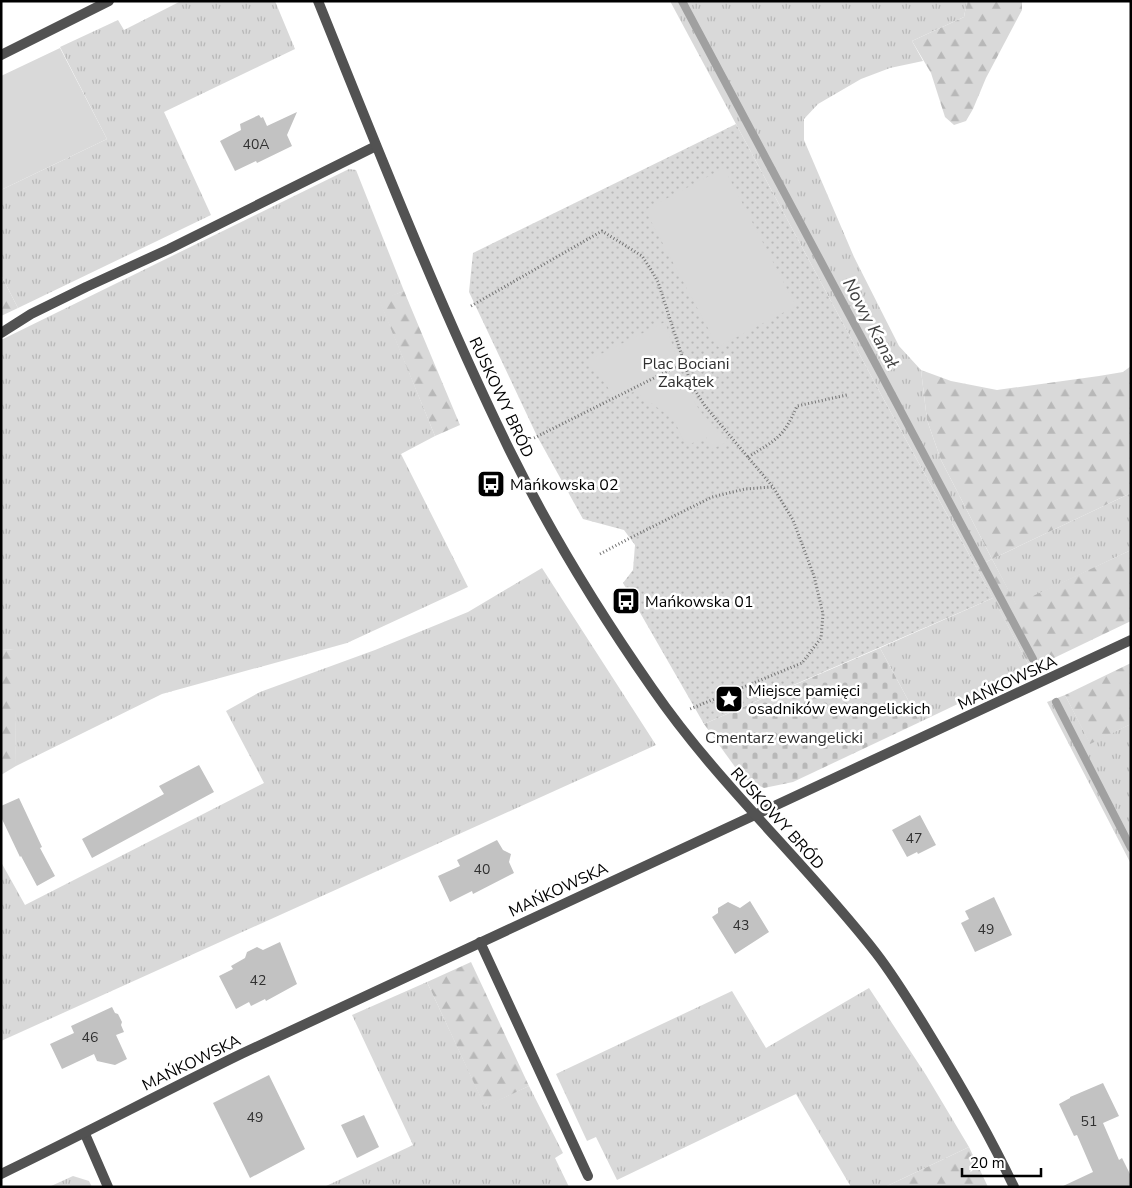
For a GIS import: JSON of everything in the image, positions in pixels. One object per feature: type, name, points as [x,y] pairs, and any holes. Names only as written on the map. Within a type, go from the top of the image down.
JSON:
[{"type":"street","points":[[1,55],[109,1]]},
{"type":"street","name":"RUSKOWY BRÓD","points":[[318,1],[447,315],[510,452],[560,544],[654,692],[681,729],[718,774],[794,857],[875,952],[898,982],[988,1132],[1014,1187]]},
{"type":"street","points":[[1,333],[31,314],[169,249],[376,146]]},
{"type":"street","name":"MAŃKOWSKA","points":[[1,1174],[85,1134],[164,1091],[754,814],[797,797],[1131,640]]},
{"type":"street","points":[[480,942],[588,1176]]},
{"type":"street","points":[[85,1134],[108,1187]]},
{"type":"path","points":[[471,306],[602,231],[642,256],[658,282],[691,384],[704,406],[773,487],[793,520],[814,576],[823,614],[821,638],[802,663],[686,710]]},
{"type":"path","points":[[534,438],[684,363]]},
{"type":"path","points":[[748,457],[778,438],[789,425],[797,406],[847,394]]},
{"type":"path","points":[[600,554],[712,497],[745,490],[773,487]]},
{"type":"green space","points":[[181,1],[275,1],[295,49],[164,112],[211,215],[18,308],[1,275],[1,190],[107,139],[60,47],[118,20],[124,30]]},
{"type":"green space","points":[[670,1],[967,1],[964,17],[912,41],[923,61],[890,68],[861,79],[818,104],[804,119],[804,140],[854,257],[899,346],[921,370],[927,420],[941,460],[992,559],[976,567]]},
{"type":"green space","points":[[967,1],[1022,1],[1022,10],[986,78],[966,121],[954,125],[945,117],[931,73],[912,41],[964,17]]},
{"type":"green space","points":[[60,48],[107,139],[1,190],[1,76]]},
{"type":"green space","name":"Plac Bociani Zakątek","points":[[736,124],[993,598],[704,724],[623,583],[633,570],[635,545],[624,530],[583,519],[537,436],[469,292],[473,253]]},
{"type":"green space","points":[[724,168],[796,306],[718,347],[645,210]]},
{"type":"green space","points":[[349,169],[356,170],[404,291],[380,301],[435,436],[401,454],[468,587],[347,643],[162,694],[16,766],[14,650],[1,649],[1,340]]},
{"type":"green space","points":[[1,275],[18,308],[1,316]]},
{"type":"green space","points":[[404,291],[460,425],[435,436],[379,300]]},
{"type":"green space","points":[[665,322],[686,388],[700,411],[727,442],[712,449],[706,437],[686,446],[674,420],[635,391],[615,401],[607,386],[591,366],[591,359]]},
{"type":"green space","points":[[1131,366],[1131,493],[992,559],[941,460],[927,420],[921,370],[951,381],[997,390],[1123,372]]},
{"type":"green space","points":[[1131,493],[1131,550],[1016,605],[992,559]]},
{"type":"green space","points":[[1131,550],[1131,621],[1031,669],[976,567],[992,559],[1016,604]]},
{"type":"green space","points":[[542,568],[656,745],[1,1041],[1,862],[25,905],[264,783],[226,711],[260,692],[375,650],[468,612]]},
{"type":"green space","points":[[993,598],[1031,669],[920,722],[880,648]]},
{"type":"green space","name":"Cmentarz ewangelicki","points":[[880,648],[920,722],[793,782],[764,788],[743,778],[704,724]]},
{"type":"green space","points":[[1,649],[15,650],[16,766],[1,775]]},
{"type":"green space","points":[[1131,663],[1131,724],[1090,744],[1065,695]]},
{"type":"green space","points":[[1065,695],[1090,743],[1131,724],[1131,864],[1047,702]]},
{"type":"green space","points":[[471,962],[529,1086],[485,1107],[427,982]]},
{"type":"green space","points":[[427,982],[485,1106],[529,1086],[563,1153],[555,1158],[569,1187],[324,1187],[413,1145],[352,1015]]},
{"type":"green space","points":[[869,988],[926,1075],[969,1147],[885,1187],[851,1187],[796,1094],[617,1180],[596,1137],[587,1141],[556,1074],[732,991],[766,1048]]},
{"type":"green space","points":[[969,1147],[988,1187],[885,1187]]},
{"type":"green space","points":[[73,1176],[89,1181],[92,1187],[49,1187]]},
{"type":"building","points":[[297,112],[287,135],[292,146],[257,163],[256,161],[235,171],[220,141],[241,130],[240,124],[259,115],[261,118],[263,117],[267,126]]},
{"type":"building","points":[[199,765],[214,792],[92,858],[82,839],[164,794],[159,786]]},
{"type":"building","points":[[19,798],[42,847],[40,848],[55,876],[37,886],[20,857],[1,817],[1,806]]},
{"type":"building","points":[[920,815],[936,845],[907,857],[892,830]]},
{"type":"building","points":[[497,840],[503,850],[511,854],[509,862],[514,873],[473,894],[472,891],[450,902],[438,876],[460,866],[457,860]]},
{"type":"building","points":[[994,897],[1012,935],[975,952],[961,923],[969,919],[965,911]]},
{"type":"building","points":[[750,901],[769,932],[735,954],[712,917],[718,913],[718,908],[728,902],[740,908]]},
{"type":"building","points":[[280,942],[297,984],[266,1001],[265,999],[251,1006],[249,1002],[236,1009],[219,976],[233,969],[231,966],[245,958],[247,952],[257,947],[263,950]]},
{"type":"building","points":[[112,1007],[122,1022],[121,1025],[124,1032],[116,1035],[127,1059],[115,1065],[97,1061],[94,1054],[62,1069],[50,1044],[74,1033],[71,1026]]},
{"type":"building","points":[[269,1075],[305,1149],[250,1178],[213,1103]]},
{"type":"building","points":[[1103,1083],[1119,1116],[1103,1123],[1119,1160],[1122,1158],[1131,1176],[1131,1187],[1061,1187],[1093,1172],[1077,1135],[1074,1136],[1059,1104],[1070,1097]]},
{"type":"building","points":[[364,1115],[379,1147],[357,1158],[341,1125]]},
{"type":"waterway","name":"Nowy Kanał","points":[[682,1],[1033,659]]},
{"type":"waterway","name":"Nowy Kanał","points":[[1056,702],[1131,848]]},
{"type":"place","name":"Mańkowska 02","points":[[491,484]]},
{"type":"place","name":"Mańkowska 01","points":[[626,601]]},
{"type":"place","name":"Miejsce pamięci osadników ewangelickich","points":[[729,699]]}]
